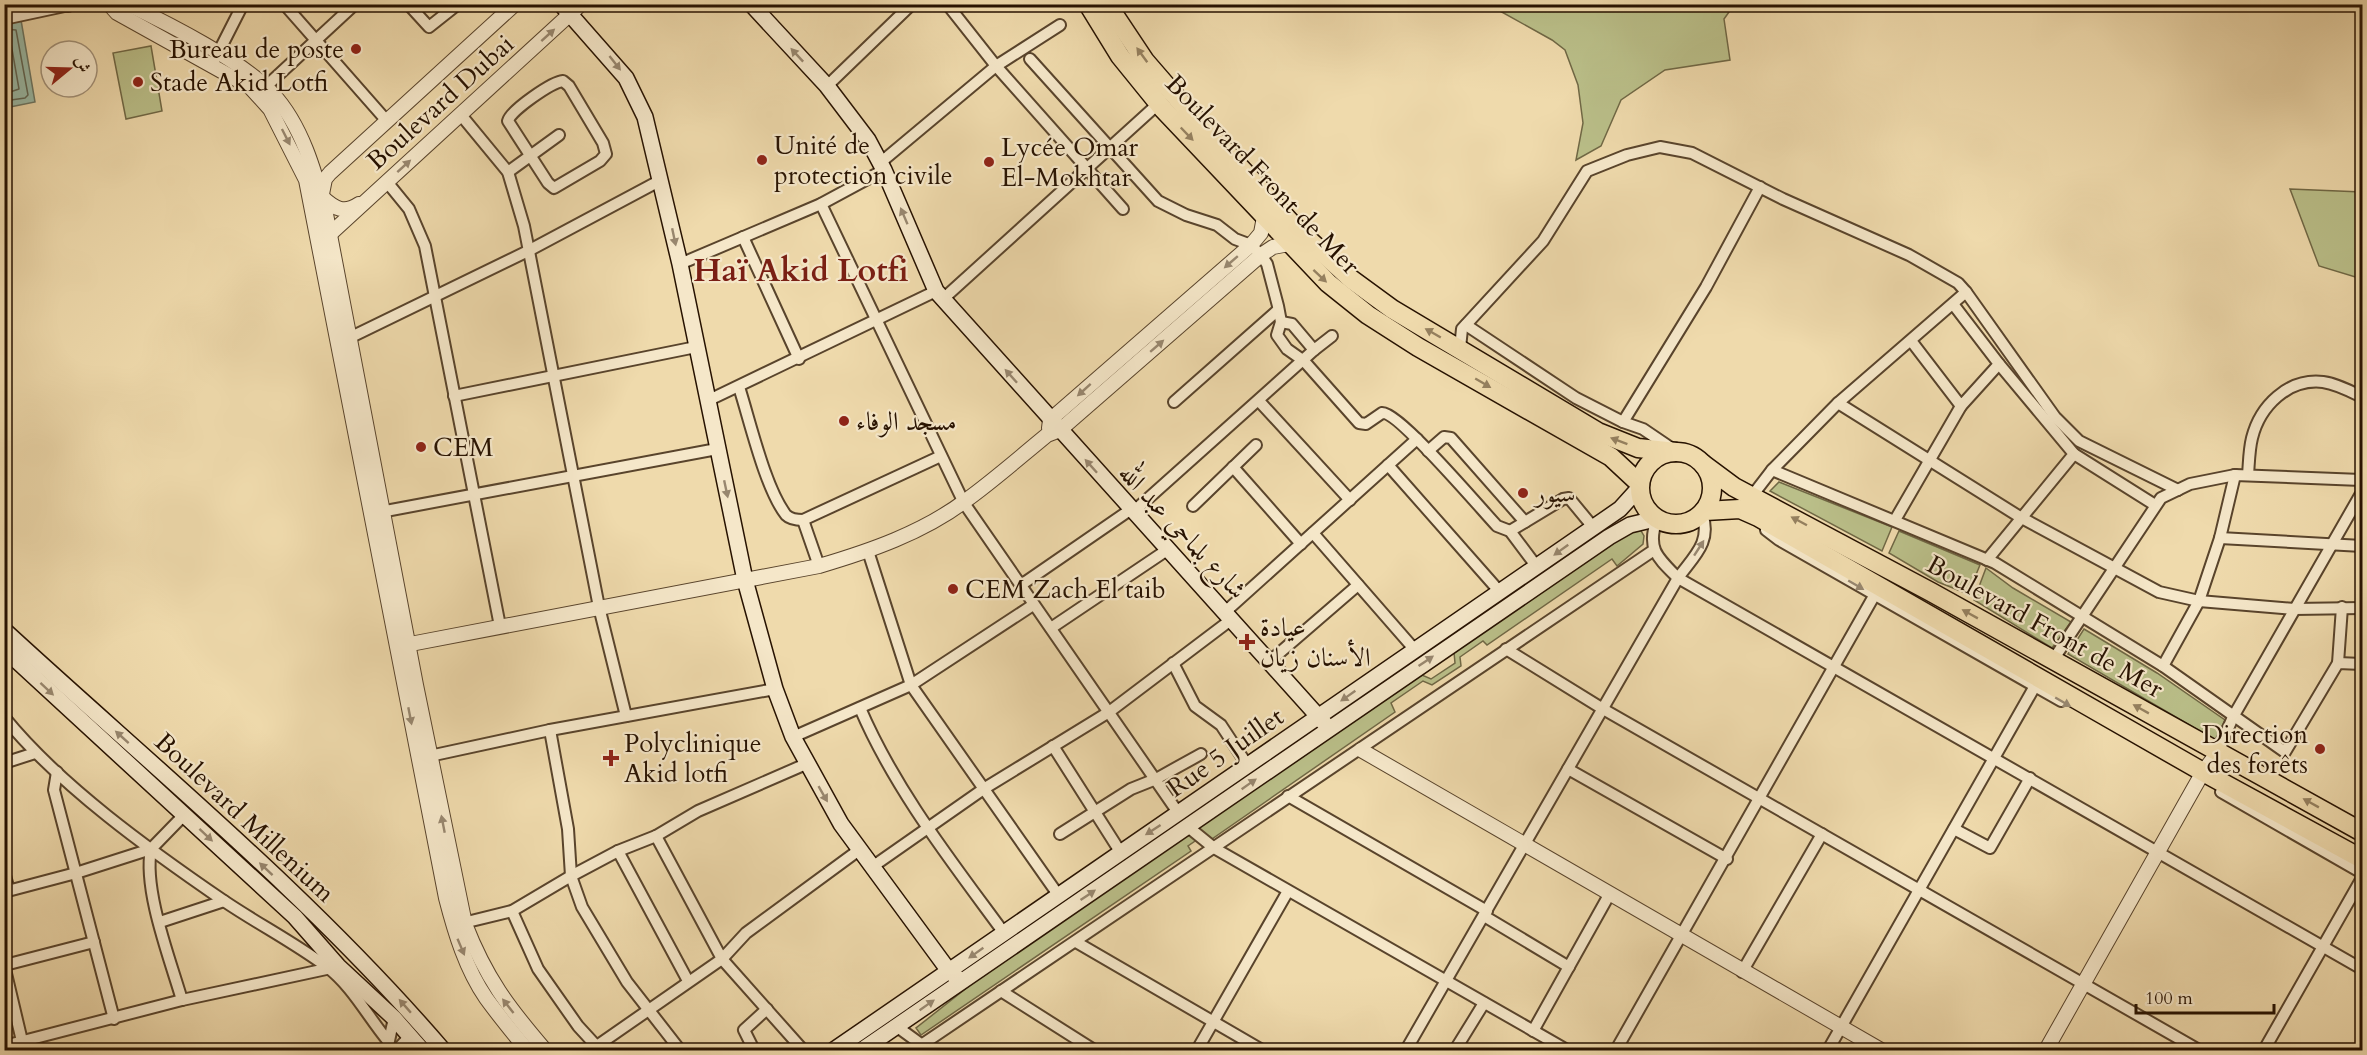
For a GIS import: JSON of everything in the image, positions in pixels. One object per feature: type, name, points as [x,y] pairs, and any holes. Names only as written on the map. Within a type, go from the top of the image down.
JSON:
[{"type":"main road","name":"شارع بلماحي عبد الله","points":[[751,4],[826,86],[868,140],[940,295],[1052,429],[1132,511],[1329,728]]},
{"type":"main road","points":[[1078,4],[1098,34],[1120,56]]},
{"type":"main road","name":"Boulevard Front de Mer","points":[[1088,4],[1120,56],[1158,104],[1328,283],[1368,315],[1611,457],[1640,486]]},
{"type":"main road","points":[[1107,4],[1145,61],[1323,255],[1392,309],[1613,440],[1638,448],[1676,452],[1694,457],[1703,464],[1709,472],[1712,492],[1703,513],[1680,525],[1656,519],[1642,502],[1640,486],[1642,475],[1652,461],[1676,452]]},
{"type":"main road","points":[[571,8],[638,99],[653,140],[745,580],[775,689],[793,737],[841,824],[955,976]]},
{"type":"main road","name":"Boulevard Front de Mer","points":[[1703,464],[1752,496],[2054,660],[2362,832]]},
{"type":"main road","name":"Rue 5 Juillet","points":[[862,1050],[896,1026],[1005,933],[1121,853],[1183,820],[1248,766],[1318,716],[1620,509],[1640,486]]},
{"type":"main road","name":"Boulevard Front de Mer","points":[[1703,513],[1740,509],[1758,517],[2201,776],[2362,859]]},
{"type":"main road","name":"Rue 5 Juillet","points":[[834,1050],[955,976],[1183,820],[1329,728],[1609,537],[1630,525],[1656,519]]},
{"type":"main road","name":"Boulevard Millenium","points":[[4,630],[334,932],[396,996],[443,1050]]},
{"type":"main road","name":"Boulevard Millenium","points":[[4,649],[295,916],[333,967],[394,1018],[422,1050]]},
{"type":"street","points":[[109,4],[117,13],[215,59]]},
{"type":"street","points":[[128,4],[262,91],[292,120],[318,177],[330,234],[345,340],[377,513],[459,924],[471,970],[486,998],[527,1050]]},
{"type":"street","points":[[215,59],[243,4]]},
{"type":"street","points":[[284,4],[386,120]]},
{"type":"street","points":[[262,91],[355,4]]},
{"type":"street","points":[[408,4],[429,27],[459,4]]},
{"type":"street","points":[[345,340],[315,214],[318,177],[386,120],[515,4]]},
{"type":"street","points":[[826,86],[912,4]]},
{"type":"street","points":[[947,4],[996,66],[1123,208]]},
{"type":"street","points":[[4,19],[70,5]]},
{"type":"street","name":"Boulevard Dubai","points":[[330,234],[461,115],[571,8]]},
{"type":"street","points":[[680,264],[821,204],[882,166],[996,66],[1060,25]]},
{"type":"street","points":[[1030,60],[1158,201],[1186,215],[1217,225],[1235,239],[1256,250],[1267,264],[1281,322],[1277,335],[1287,349],[1304,361],[1359,423],[1366,424],[1386,412],[1417,439],[1497,526],[1510,531],[1537,567]]},
{"type":"street","points":[[563,81],[569,86],[603,143],[606,154],[600,161],[555,188],[548,183],[530,156],[509,126],[509,116],[554,82],[563,81]]},
{"type":"street","points":[[707,401],[876,321],[940,295],[1158,104]]},
{"type":"street","points":[[461,115],[508,172],[528,251],[599,607],[626,716]]},
{"type":"street","points":[[508,172],[559,135]]},
{"type":"street","points":[[1460,348],[1466,325],[1543,241],[1587,171],[1627,155],[1660,147],[1692,153],[1760,187],[1909,255],[1958,284],[2055,417],[2079,441],[2178,490]]},
{"type":"street","points":[[345,340],[528,251],[661,180]]},
{"type":"street","points":[[387,182],[409,209],[419,228],[500,626]]},
{"type":"street","points":[[1623,422],[1706,286],[1760,187]]},
{"type":"street","points":[[322,197],[338,210],[346,210],[375,193]]},
{"type":"street","points":[[315,214],[322,197]]},
{"type":"street","points":[[821,204],[964,503],[1183,820],[1214,848],[1567,1050]]},
{"type":"street","points":[[1256,250],[1264,217]]},
{"type":"street","points":[[743,237],[799,358]]},
{"type":"street","points":[[403,645],[819,566],[868,552],[904,536],[964,503],[1256,250],[1289,244]]},
{"type":"street","points":[[1752,496],[1772,470],[1838,403],[1912,342],[1966,292]]},
{"type":"street","points":[[1953,304],[1999,364],[2074,454],[2155,504]]},
{"type":"street","points":[[1174,402],[1278,310]]},
{"type":"street","points":[[1281,322],[1292,324],[1314,350]]},
{"type":"street","points":[[1466,325],[1576,398],[1642,429],[1676,452]]},
{"type":"street","points":[[1021,585],[1132,511],[1332,336]]},
{"type":"street","points":[[1912,342],[1961,406]]},
{"type":"street","points":[[454,396],[696,347]]},
{"type":"street","points":[[1894,520],[1961,406],[1999,364]]},
{"type":"street","points":[[2248,475],[2253,434],[2265,408],[2276,396],[2296,386],[2321,382],[2340,386],[2362,397]]},
{"type":"street","points":[[739,387],[776,498],[787,517],[803,520],[940,456]]},
{"type":"street","points":[[1259,401],[1350,500]]},
{"type":"street","points":[[1838,403],[2020,517],[2160,592],[2199,601],[2294,609],[2362,608]]},
{"type":"street","points":[[1428,451],[1444,436],[1451,438],[1525,522]]},
{"type":"street","points":[[872,867],[985,788],[1109,712],[1173,663],[1229,616],[1301,544],[1417,439]]},
{"type":"street","points":[[1193,506],[1256,445]]},
{"type":"street","points":[[377,513],[717,448]]},
{"type":"street","points":[[1987,560],[2074,454]]},
{"type":"street","points":[[1388,465],[1500,592]]},
{"type":"street","points":[[1233,467],[1301,544]]},
{"type":"street","points":[[1772,470],[1987,560],[2082,615],[2163,666],[2285,752],[2338,663],[2342,608]]},
{"type":"street","points":[[2163,666],[2199,601],[2220,538],[2235,475]]},
{"type":"street","points":[[2046,1050],[2201,776],[2218,752],[2233,717],[2362,492],[2361,480],[2235,475],[2210,478],[2161,498],[2054,660]]},
{"type":"street","points":[[1510,531],[1569,498],[1593,527]]},
{"type":"street","points":[[1406,1050],[1678,578],[1707,534],[1703,513]]},
{"type":"street","points":[[1758,517],[1765,529],[1779,540],[1874,596],[2201,776],[2362,876],[2264,1050]]},
{"type":"street","points":[[1656,519],[1652,533],[1654,550],[1678,578],[2362,969]]},
{"type":"street","points":[[803,520],[819,566]]},
{"type":"street","points":[[1313,533],[1415,650]]},
{"type":"street","points":[[2220,538],[2362,546]]},
{"type":"street","points":[[1051,628],[1167,550]]},
{"type":"street","points":[[896,1026],[921,1049],[1001,991],[1654,550]]},
{"type":"street","points":[[868,552],[911,685],[1059,896]]},
{"type":"street","points":[[1270,661],[1358,585]]},
{"type":"street","points":[[1616,1050],[1683,937],[1874,596]]},
{"type":"street","points":[[793,737],[911,685],[1034,604]]},
{"type":"street","points":[[1506,650],[1603,709],[1918,891],[2199,1050]]},
{"type":"street","points":[[1173,663],[1195,706],[1221,724],[1248,766]]},
{"type":"street","points":[[2338,663],[2362,664]]},
{"type":"street","points":[[1828,1050],[2035,686]]},
{"type":"street","points":[[424,757],[550,730],[775,689]]},
{"type":"street","points":[[860,708],[878,751],[1005,933]]},
{"type":"street","points":[[4,717],[35,753],[150,849],[225,901],[333,967],[387,1046]]},
{"type":"street","points":[[550,730],[568,829],[571,876],[582,907],[647,1012],[680,1050]]},
{"type":"street","points":[[1053,746],[1121,853]]},
{"type":"street","points":[[1361,750],[1840,1029],[1881,1050]]},
{"type":"street","points":[[4,763],[35,753]]},
{"type":"street","points":[[1060,834],[1131,789],[1156,779],[1201,754]]},
{"type":"street","points":[[459,924],[512,911],[618,851],[656,836],[698,811],[806,764]]},
{"type":"street","points":[[1568,769],[1726,859]]},
{"type":"street","points":[[57,772],[54,790],[114,1018]]},
{"type":"street","points":[[1954,830],[1990,848],[2030,778]]},
{"type":"street","points":[[1288,796],[1486,914],[1569,967]]},
{"type":"street","points":[[4,873],[7,891],[76,873],[150,849],[184,815]]},
{"type":"street","points":[[1742,972],[1822,834]]},
{"type":"street","points":[[656,836],[722,959],[803,1050]]},
{"type":"street","points":[[150,849],[148,866],[160,922],[182,1000]]},
{"type":"street","points":[[512,911],[538,969],[596,1050],[688,981],[722,959],[746,933],[860,850]]},
{"type":"street","points":[[618,851],[688,981]]},
{"type":"street","points":[[1197,1050],[1288,891]]},
{"type":"street","points":[[1533,1031],[1610,895]]},
{"type":"street","points":[[160,922],[225,901]]},
{"type":"street","points":[[459,924],[499,994],[545,1050]]},
{"type":"street","points":[[22,1041],[4,965],[94,942]]},
{"type":"street","points":[[1076,942],[1262,1050]]},
{"type":"street","points":[[4,1046],[182,1000],[333,967]]},
{"type":"street","points":[[1001,991],[1094,1050]]},
{"type":"street","points":[[1455,1050],[1484,1003]]},
{"type":"street","points":[[748,1050],[752,1046],[744,1030],[767,1009]]},
{"type":"street","points":[[387,1046],[394,1018]]},
{"type":"street","points":[[397,1050],[410,1036]]},
{"type":"green space","points":[[1469,5],[1734,5],[1724,19],[1730,60],[1665,70],[1621,100],[1601,146],[1576,160],[1583,123],[1578,85],[1565,50],[1552,40],[1500,11]]},
{"type":"green space","name":"Stade Akid Lotfi","points":[[151,46],[162,111],[126,119],[113,53]]},
{"type":"green space","points":[[2290,189],[2362,192],[2362,279],[2319,266]]},
{"type":"green space","points":[[1779,482],[1892,527],[1882,551],[1770,491]]},
{"type":"green space","points":[[1640,529],[1644,536],[1643,544],[1617,566],[1612,559],[1487,645],[1483,641],[1460,657],[1461,666],[1432,685],[1423,681],[1391,703],[1395,712],[1209,841],[1204,835],[1188,846],[1191,851],[921,1035],[916,1028],[988,971],[1414,679],[1422,675],[1431,679],[1455,663],[1454,652],[1615,540]]},
{"type":"green space","points":[[1899,531],[1980,565],[1968,594],[1938,582],[1889,553]]},
{"type":"green space","points":[[1986,568],[2013,588],[2071,622],[2052,648],[1974,600]]},
{"type":"green space","points":[[2084,629],[2157,673],[2225,720],[2215,740],[2068,654]]},
{"type":"water","points":[[21,20],[35,102],[5,108],[5,23]]},
{"type":"place","name":"Bureau de poste","points":[[356,49]]},
{"type":"place","name":"Stade Akid Lotfi","points":[[138,82]]},
{"type":"place","name":"Unité de protection civile","points":[[762,160]]},
{"type":"place","name":"Lycée Omar El-Mokhtar","points":[[989,162]]},
{"type":"place","name":"مسجد الوفاء","points":[[844,421]]},
{"type":"place","name":"CEM","points":[[421,447]]},
{"type":"place","name":"سيور","points":[[1523,493]]},
{"type":"place","name":"CEM Zach El taib","points":[[953,589]]},
{"type":"place","name":"عيادة الأسنان زيان","points":[[1247,642]]},
{"type":"place","name":"Direction des forêts","points":[[2320,749]]},
{"type":"place","name":"Polyclinique Akid lotfi","points":[[611,758]]},
{"type":"district","name":"Haï Akid Lotfi","points":[[801,270]]}]
